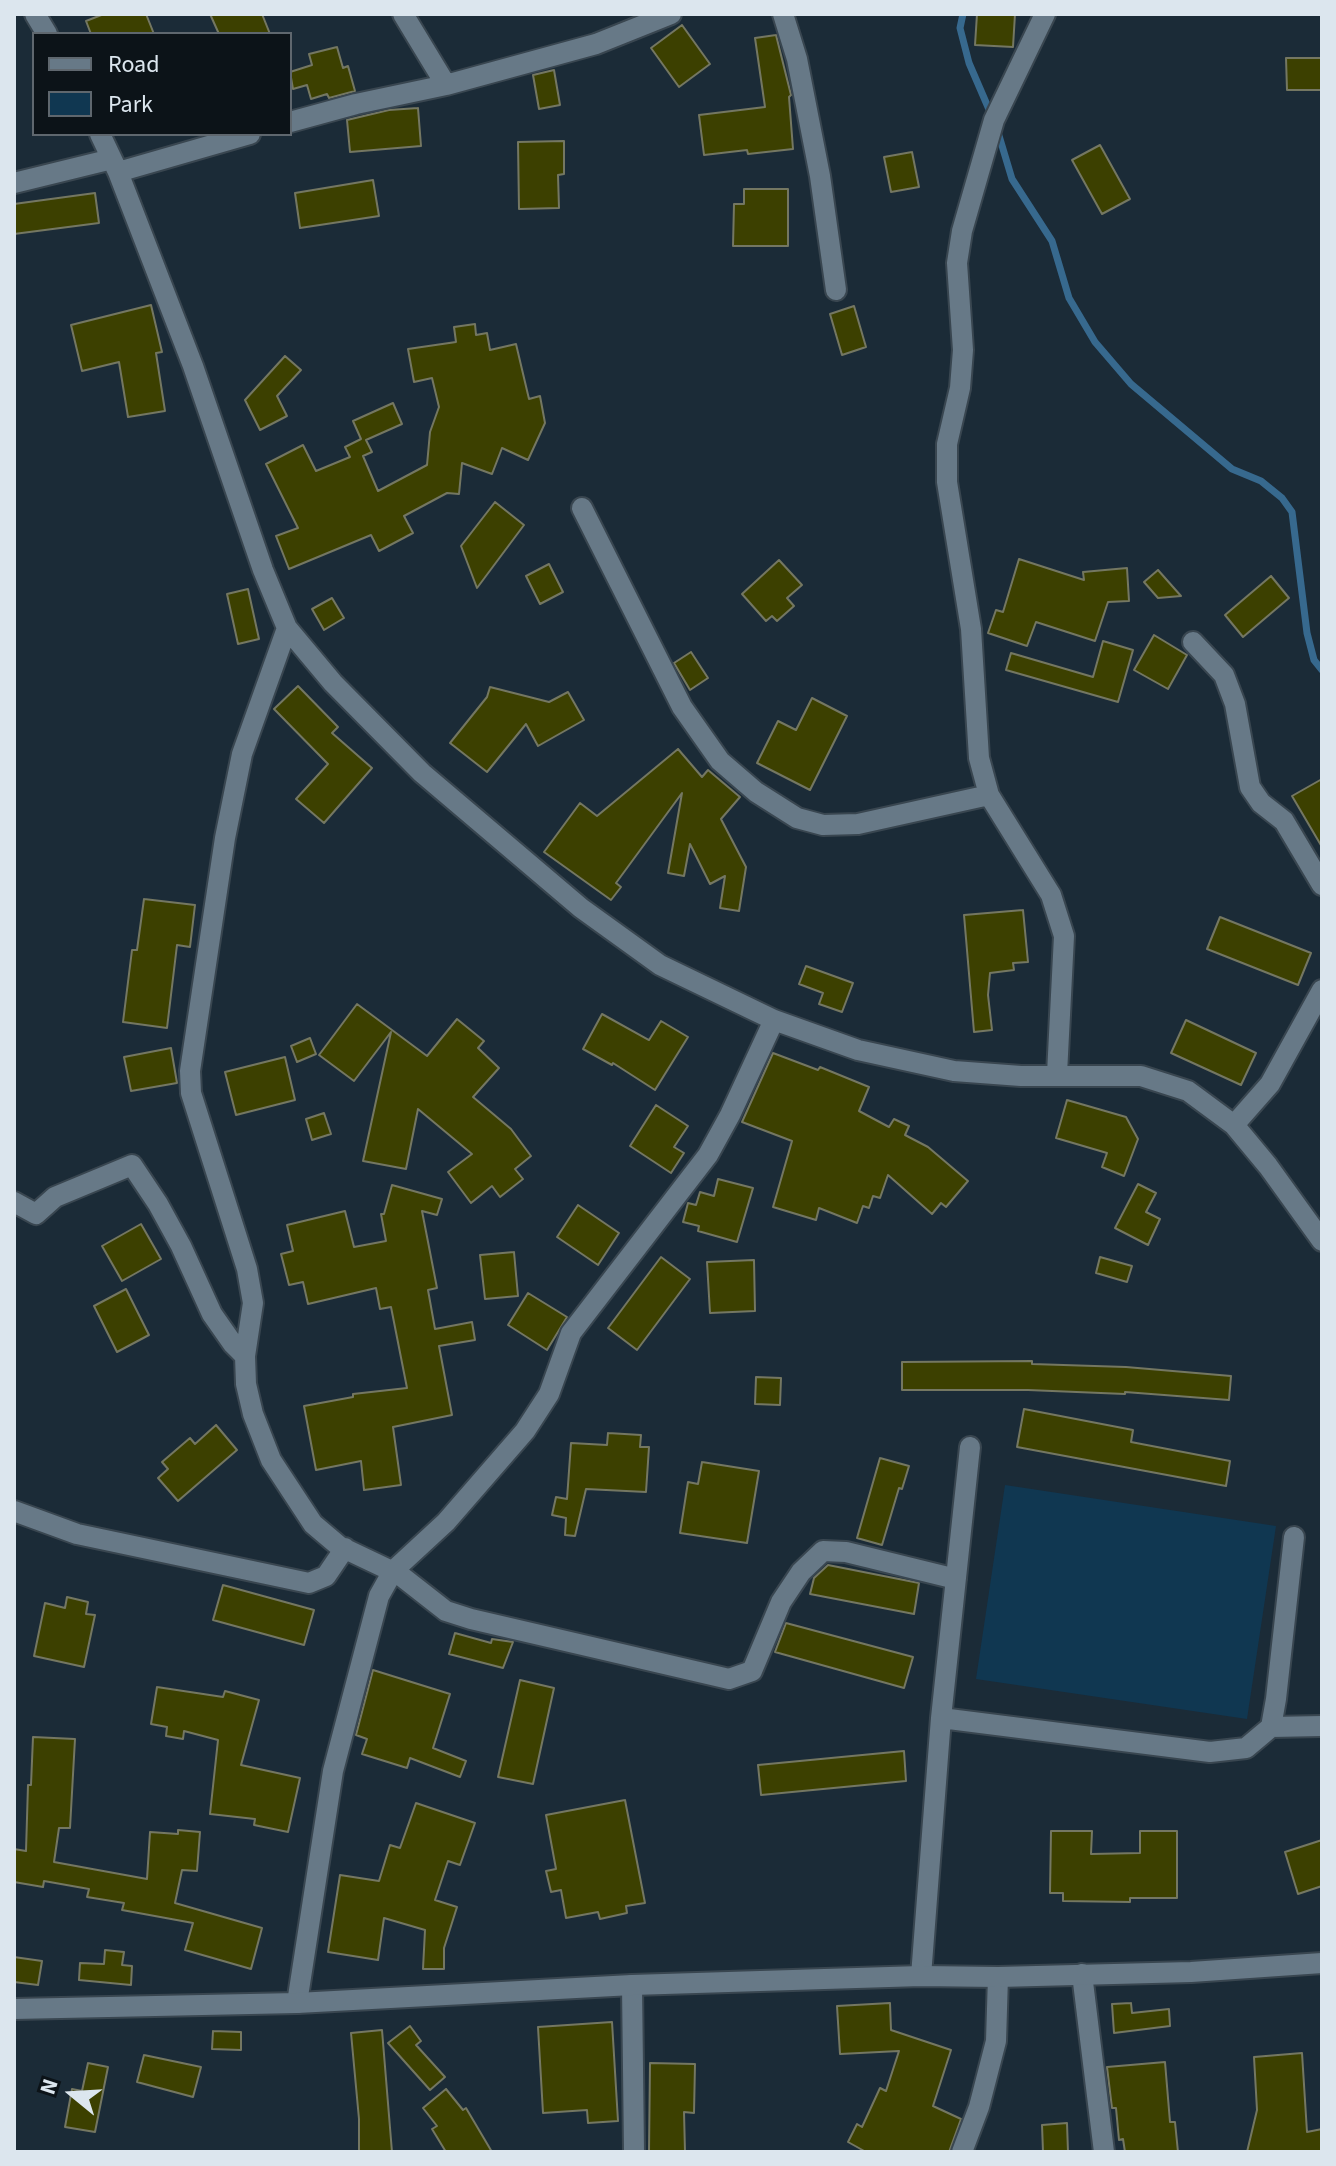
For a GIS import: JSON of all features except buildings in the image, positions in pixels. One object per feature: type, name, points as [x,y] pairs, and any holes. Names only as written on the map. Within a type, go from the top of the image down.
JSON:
[{"type":"street","points":[[35,14],[46,32]]},
{"type":"street","points":[[403,14],[446,85]]},
{"type":"street","points":[[292,121],[446,85],[596,44],[671,14]]},
{"type":"street","points":[[783,14],[800,74],[820,176],[836,290]]},
{"type":"street","points":[[1045,14],[994,120],[962,231],[957,263],[963,350],[960,388],[947,444],[947,482],[971,629],[979,758],[989,795],[1051,895],[1064,936],[1057,1074]]},
{"type":"street","points":[[101,136],[193,366],[263,570],[287,628],[333,683],[422,773],[581,908],[660,965],[774,1020],[858,1050],[954,1071],[1021,1076],[1141,1076],[1188,1091],[1234,1125],[1322,1241]]},
{"type":"street","points":[[14,183],[115,166],[242,136]]},
{"type":"street","points":[[582,508],[682,707],[720,761],[756,792],[797,818],[823,825],[858,824],[989,795]]},
{"type":"street","points":[[287,628],[242,754],[225,838],[190,1071],[191,1093],[247,1269],[253,1303],[245,1356],[246,1384],[253,1414],[271,1460],[313,1524],[345,1548],[393,1571],[446,1611],[729,1679],[752,1671],[781,1602],[801,1572],[823,1551],[846,1552],[956,1579]]},
{"type":"street","points":[[1193,642],[1224,675],[1235,704],[1250,787],[1261,803],[1284,821],[1322,885]]},
{"type":"street","points":[[1234,1125],[1270,1084],[1322,990]]},
{"type":"street","points":[[297,2003],[333,1771],[379,1596],[393,1571],[446,1522],[525,1431],[549,1394],[571,1333],[708,1155],[774,1020]]},
{"type":"street","points":[[14,1202],[36,1214],[55,1197],[132,1165],[181,1246],[212,1314],[245,1356]]},
{"type":"street","points":[[921,1976],[941,1718],[970,1447]]},
{"type":"street","points":[[14,1511],[77,1534],[309,1583],[326,1576],[345,1548]]},
{"type":"street","points":[[1271,1727],[1294,1537]]},
{"type":"street","points":[[941,1718],[1210,1752],[1246,1748],[1271,1727],[1322,1726]]},
{"type":"street","points":[[14,2009],[297,2003],[632,1985],[1191,1972],[1322,1963]]},
{"type":"street","points":[[1082,1974],[1104,2152]]},
{"type":"street","points":[[962,2152],[979,2107],[996,2041],[998,1977]]},
{"type":"street","points":[[632,1985],[634,2152]]},
{"type":"green space","points":[[1005,1485],[1276,1526],[1247,1719],[976,1679]]},
{"type":"waterway","points":[[963,14],[960,28],[969,63],[991,114]]},
{"type":"waterway","points":[[997,129],[1012,179],[1052,241],[1069,298],[1095,342],[1131,384],[1232,469],[1261,481],[1282,498],[1292,512],[1307,633],[1314,660],[1322,670]]}]
